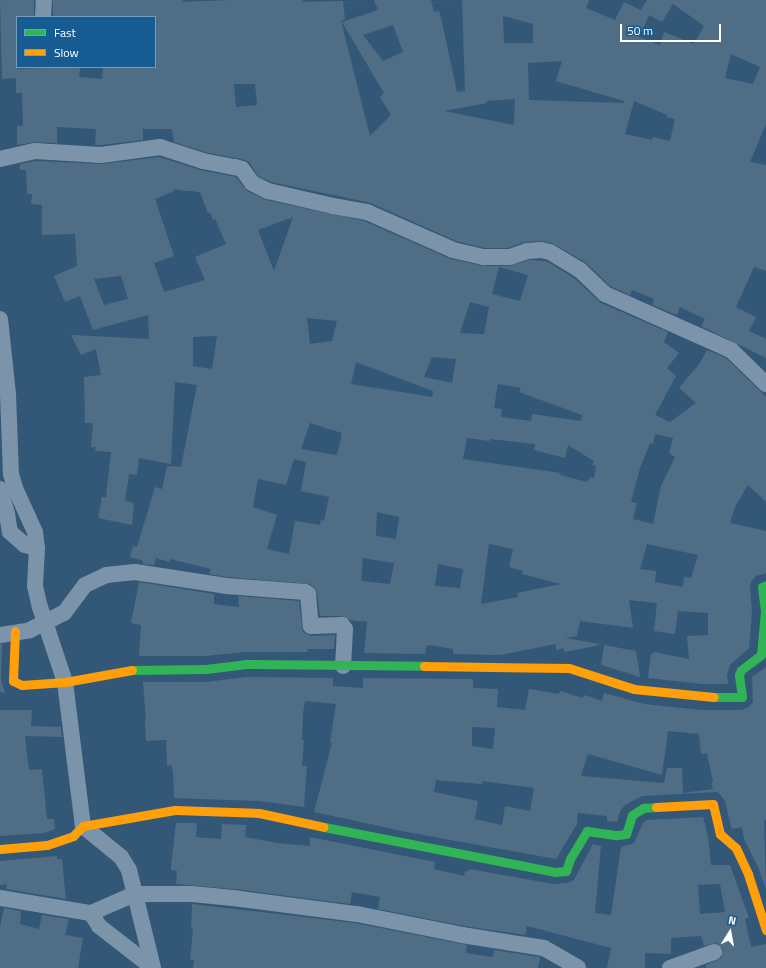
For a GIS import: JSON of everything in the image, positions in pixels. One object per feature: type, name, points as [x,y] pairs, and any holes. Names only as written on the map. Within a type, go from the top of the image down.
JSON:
[{"type":"street","points":[[43,16],[44,0]]},
{"type":"street","points":[[0,159],[35,151],[101,156],[160,147],[203,161],[235,167],[242,170],[252,183],[268,191],[367,212],[453,250],[484,257],[510,257],[527,251],[541,250],[550,252],[580,270],[605,294],[731,350],[766,384]]},
{"type":"street","points":[[0,319],[11,474],[15,488],[35,532],[37,548],[35,586],[40,607],[65,682],[83,826],[121,857],[129,870],[153,968]]},
{"type":"street","points":[[0,489],[10,532],[25,545],[37,548]]},
{"type":"street","points":[[343,666],[345,629],[342,625],[312,626],[308,594],[302,591],[226,586],[135,572],[106,575],[85,585],[64,613],[30,630],[8,633],[6,678],[16,684],[22,685],[65,682],[136,669],[206,669],[244,664],[343,666],[569,668],[634,689],[701,697],[742,697],[739,675],[741,670],[761,655],[765,611],[762,587],[766,585]]},
{"type":"street","points":[[0,849],[47,845],[73,836],[83,826],[175,810],[259,813],[405,844],[555,872],[566,871],[570,859],[580,840],[587,831],[617,835],[626,834],[632,815],[643,808],[713,804],[720,834],[736,848],[745,867],[766,930]]},
{"type":"street","points":[[0,898],[91,914],[135,894],[192,894],[357,914],[462,935],[544,948],[578,968]]},
{"type":"street","points":[[91,914],[99,926],[153,968]]},
{"type":"street","points":[[670,968],[714,952]]},
{"type":"building","points":[[0,0],[34,0],[34,16],[16,16],[17,69],[80,68],[79,77],[102,79],[103,68],[156,68],[156,16],[53,16],[53,0],[183,0],[183,2],[232,0],[303,0],[303,2],[343,1],[345,19],[341,21],[370,136],[391,115],[380,97],[384,93],[342,22],[378,10],[374,0],[431,0],[434,12],[439,11],[457,92],[465,91],[462,0],[589,0],[586,8],[615,20],[624,2],[645,12],[641,10],[647,0],[766,0],[766,124],[750,162],[766,165],[766,271],[754,267],[736,307],[756,317],[749,331],[766,339],[766,358],[701,326],[705,319],[680,307],[677,315],[652,305],[654,299],[632,290],[630,295],[610,286],[585,262],[552,243],[540,241],[524,242],[508,248],[485,248],[456,241],[371,203],[271,182],[258,176],[250,163],[245,160],[205,152],[174,142],[172,129],[143,129],[143,140],[95,145],[96,129],[57,127],[57,143],[35,142],[17,145],[17,126],[23,126],[22,93],[16,93],[16,78],[2,79]],"holes":[[[673,4],[704,26],[694,44],[664,32],[660,45],[639,37],[649,15],[662,22]],[[503,16],[533,24],[533,43],[504,43]],[[393,25],[403,52],[383,61],[363,35]],[[731,54],[760,67],[753,84],[725,78]],[[562,61],[556,81],[624,101],[624,103],[529,100],[528,63]],[[234,84],[255,84],[257,105],[236,107]],[[515,99],[514,125],[444,111],[487,103],[487,101]],[[634,101],[667,115],[667,117],[675,119],[670,141],[653,137],[652,140],[625,134]]]},
{"type":"building","points":[[159,157],[200,170],[236,177],[247,191],[266,200],[364,221],[451,259],[484,266],[510,266],[529,260],[546,261],[574,278],[601,303],[668,332],[664,342],[679,353],[667,368],[676,376],[655,415],[670,422],[696,403],[679,388],[700,363],[707,350],[726,358],[766,397],[766,502],[748,485],[735,507],[730,523],[766,531],[766,573],[756,576],[751,582],[750,589],[752,611],[749,648],[730,665],[727,676],[728,684],[702,684],[648,678],[651,653],[653,654],[654,652],[689,659],[687,636],[708,635],[708,613],[678,611],[675,634],[654,631],[657,603],[629,600],[633,628],[580,621],[577,636],[565,638],[599,645],[564,652],[564,648],[556,650],[556,644],[500,655],[453,654],[453,649],[430,645],[426,646],[425,654],[364,653],[367,622],[350,620],[342,616],[320,616],[316,589],[310,584],[227,577],[209,574],[211,569],[170,559],[169,562],[156,558],[154,565],[143,564],[143,561],[130,557],[133,546],[137,547],[155,487],[162,489],[167,466],[181,467],[197,385],[175,382],[171,464],[139,458],[137,475],[129,474],[125,501],[134,503],[132,525],[98,518],[102,497],[106,497],[111,452],[95,451],[96,447],[91,447],[93,423],[85,423],[84,377],[101,375],[96,349],[81,355],[71,335],[149,339],[148,315],[93,330],[80,296],[65,302],[54,276],[77,266],[75,234],[42,235],[42,205],[31,204],[32,194],[27,194],[26,170],[20,170],[20,164],[36,161],[102,164]],"holes":[[[173,189],[200,192],[208,213],[210,212],[213,220],[215,219],[226,244],[195,257],[205,280],[164,292],[154,263],[174,256],[155,199],[174,191]],[[293,217],[274,271],[258,230]],[[499,267],[528,275],[520,301],[492,294]],[[121,276],[128,299],[104,305],[94,279]],[[470,302],[489,307],[484,334],[460,333]],[[307,318],[337,321],[332,341],[310,344]],[[217,336],[212,369],[193,366],[193,337]],[[432,357],[456,359],[452,383],[424,377]],[[356,362],[433,391],[432,397],[351,384]],[[498,384],[521,388],[519,392],[582,415],[581,421],[532,414],[531,421],[501,417],[502,409],[494,408]],[[310,423],[342,433],[337,455],[301,449]],[[655,434],[673,438],[669,453],[675,457],[661,486],[653,524],[633,519],[637,503],[631,502],[640,468],[650,443],[653,444]],[[467,438],[535,444],[534,450],[565,458],[568,445],[594,461],[592,465],[596,466],[594,478],[590,477],[587,482],[560,475],[561,473],[463,459]],[[294,459],[306,462],[301,491],[329,497],[324,521],[321,520],[320,525],[295,521],[289,554],[267,549],[277,515],[253,507],[258,479],[286,485]],[[377,512],[399,517],[396,539],[376,536]],[[489,544],[513,549],[509,567],[523,571],[522,574],[561,584],[517,593],[518,597],[481,604]],[[647,544],[698,555],[691,578],[684,577],[683,587],[655,582],[656,571],[640,569]],[[363,558],[394,563],[390,584],[361,581]],[[438,564],[463,569],[460,588],[435,586]]]},
{"type":"building","points":[[139,582],[214,594],[214,604],[239,607],[238,596],[299,601],[303,632],[311,636],[335,635],[334,649],[308,649],[307,652],[245,652],[205,656],[139,656],[141,625],[131,623]]},
{"type":"building","points":[[0,644],[2,644],[1,680],[5,693],[0,692]]},
{"type":"building","points":[[604,645],[636,651],[640,677],[601,665]]},
{"type":"building","points":[[766,667],[766,820],[764,820],[766,889],[759,869],[744,839],[742,827],[733,829],[731,827],[725,801],[718,792],[642,796],[625,805],[620,811],[617,822],[607,821],[607,816],[578,813],[577,824],[556,859],[407,832],[314,812],[332,743],[330,742],[336,704],[305,701],[302,740],[304,740],[302,766],[307,766],[304,807],[259,801],[174,798],[173,772],[171,765],[167,766],[166,740],[146,741],[143,682],[206,682],[246,677],[333,678],[333,686],[363,688],[363,678],[473,679],[473,688],[498,689],[497,707],[525,710],[529,689],[559,694],[560,691],[583,698],[584,695],[602,701],[604,693],[644,704],[701,710],[742,710],[749,707],[753,702],[752,677]],"holes":[[[472,727],[495,728],[493,749],[472,746]],[[668,731],[699,734],[701,754],[707,753],[713,789],[683,793],[682,768],[667,768],[664,783],[581,776],[588,754],[662,775]],[[436,780],[482,784],[482,781],[534,788],[530,811],[505,806],[502,825],[475,819],[478,801],[434,792]]]},
{"type":"building","points":[[0,710],[32,710],[31,726],[61,727],[62,737],[25,736],[29,770],[42,769],[47,819],[54,819],[55,829],[44,833],[0,836]]},
{"type":"building","points":[[703,817],[708,837],[711,865],[730,865],[749,918],[745,919],[751,947],[766,944],[766,968],[706,968],[706,965],[721,958],[723,949],[716,943],[704,946],[701,936],[671,938],[671,954],[645,953],[645,968],[607,968],[611,948],[527,926],[525,935],[464,926],[378,909],[380,897],[352,892],[350,904],[234,889],[176,884],[177,871],[171,870],[176,823],[197,823],[196,837],[221,839],[222,824],[246,825],[245,837],[277,843],[310,846],[310,837],[435,862],[434,869],[464,876],[465,871],[469,871],[470,869],[553,884],[567,883],[574,880],[593,844],[601,846],[595,913],[611,915],[621,847],[634,843],[643,823],[647,820]],"holes":[[[720,884],[725,912],[700,914],[698,885]]]},
{"type":"building","points":[[57,856],[57,859],[62,859],[66,899],[6,889],[7,884],[0,885],[0,861]]},
{"type":"building","points":[[192,904],[355,923],[467,945],[466,953],[493,957],[494,950],[540,957],[538,968],[193,968],[194,960],[190,960],[193,929],[191,929]]},
{"type":"building","points":[[4,908],[21,911],[20,924],[39,929],[42,915],[69,919],[65,935],[83,938],[78,968],[0,968],[0,927]]},
{"type":"traffic: fast","points":[[714,697],[742,697],[739,675],[741,670],[761,655],[765,611],[762,587],[766,585]]},
{"type":"traffic: fast","points":[[132,670],[206,669],[245,664],[424,666]]},
{"type":"traffic: fast","points":[[324,827],[555,872],[566,871],[570,859],[587,831],[617,835],[626,834],[632,815],[643,808],[656,807]]},
{"type":"traffic: slow","points":[[15,631],[13,681],[22,685],[65,682],[132,670]]},
{"type":"traffic: slow","points":[[424,666],[569,668],[634,689],[714,697]]},
{"type":"traffic: slow","points":[[656,807],[713,804],[720,834],[736,848],[748,874],[766,930]]},
{"type":"traffic: slow","points":[[0,849],[47,845],[73,836],[83,826],[175,810],[259,813],[324,827]]}]
